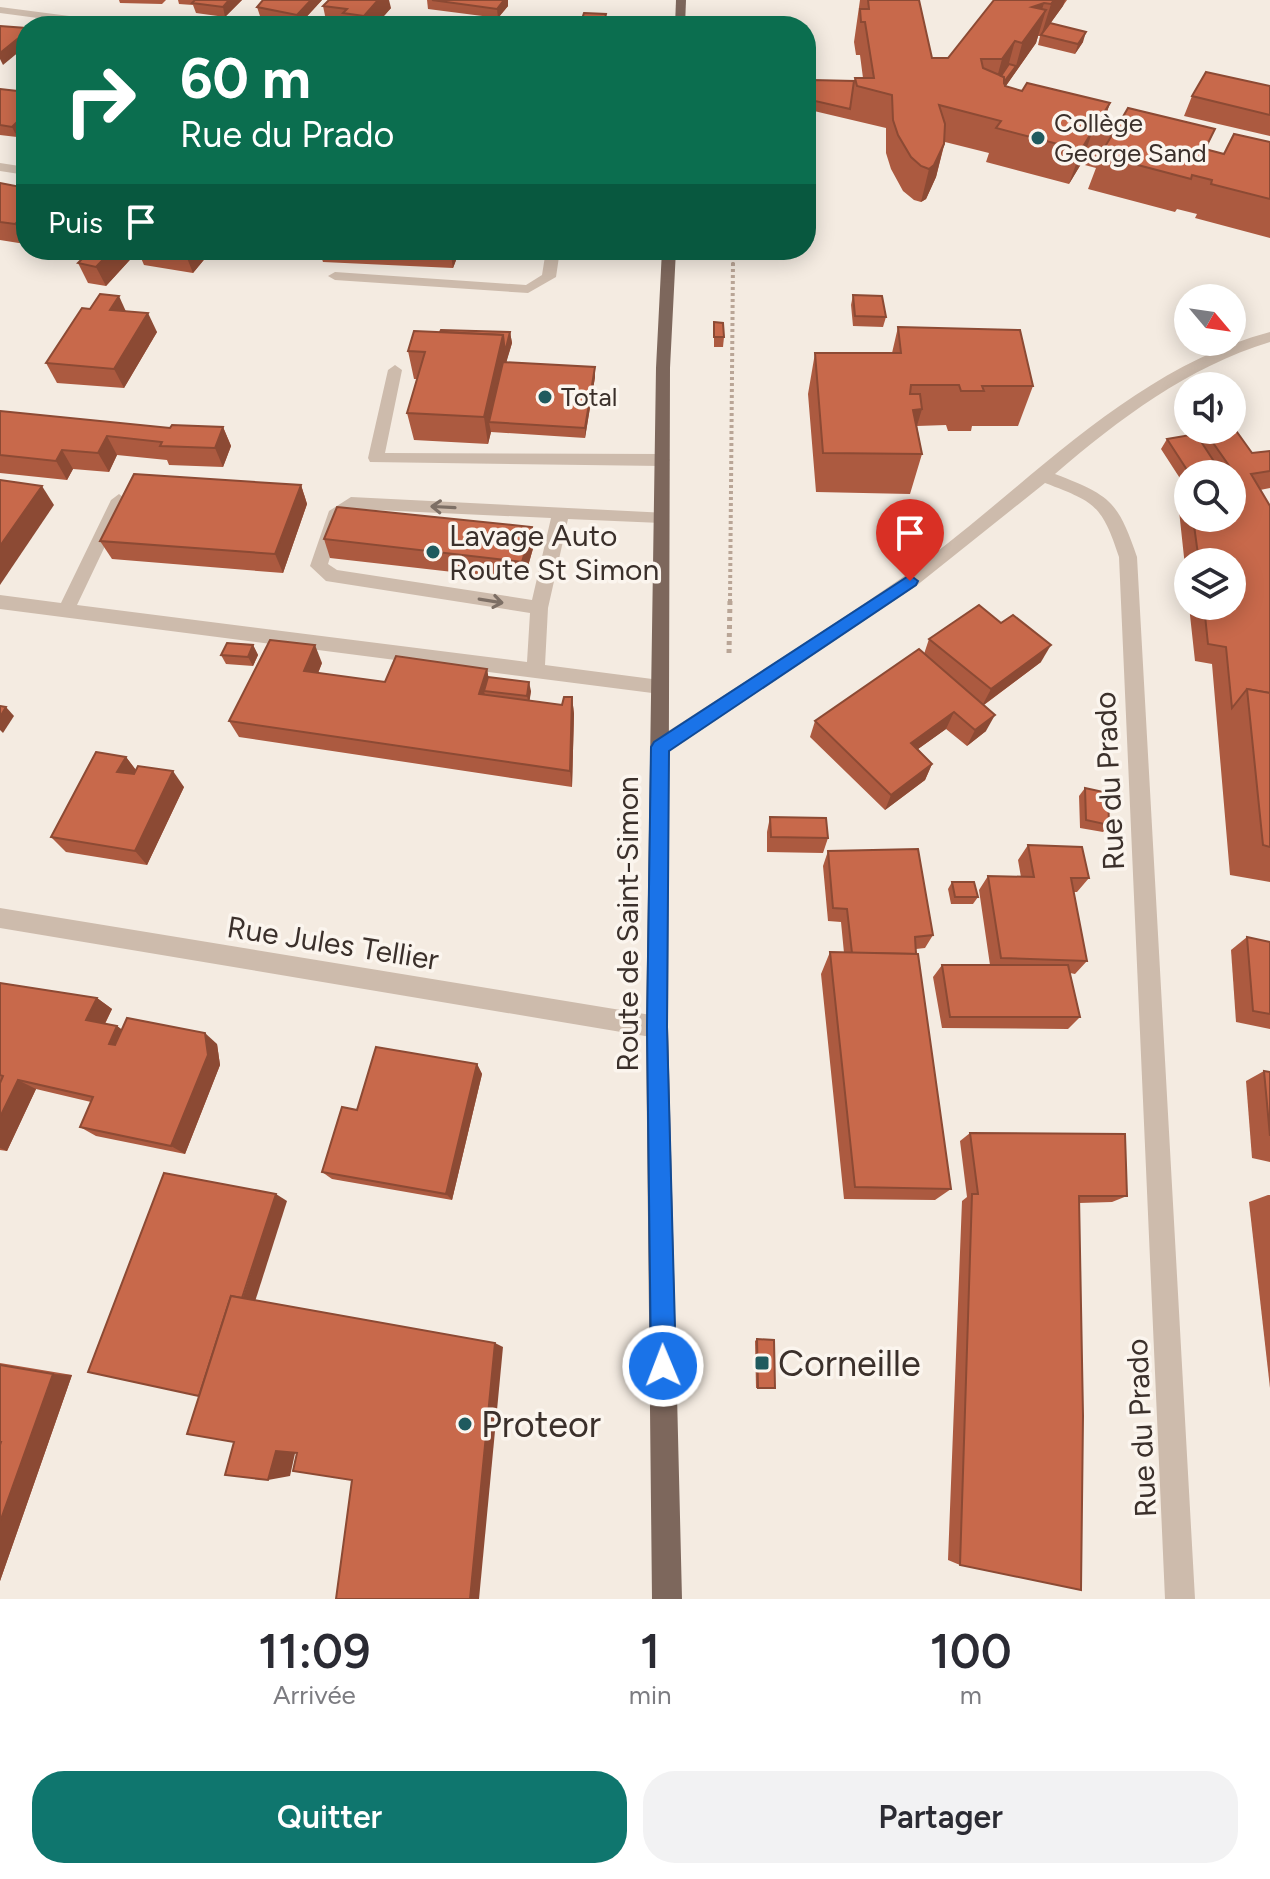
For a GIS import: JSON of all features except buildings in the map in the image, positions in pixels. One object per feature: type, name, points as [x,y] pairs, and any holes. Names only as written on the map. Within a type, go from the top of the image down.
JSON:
[{"type":"main road","name":"Route de Saint-Simon","points":[[667,1599],[657,1027],[661,517],[669,260]]},
{"type":"street","points":[[0,10],[46,16]]},
{"type":"street","points":[[335,276],[528,289],[549,277],[552,260]]},
{"type":"street","points":[[660,747],[910,581],[1043,476],[1087,436],[1130,405],[1237,345],[1270,337]]},
{"type":"street","points":[[395,370],[376,458],[662,460]]},
{"type":"street","name":"Rue du Prado","points":[[1043,476],[1101,499],[1116,517],[1128,557],[1180,1599]]},
{"type":"street","points":[[66,610],[119,500]]},
{"type":"street","points":[[539,608],[332,576],[319,566],[335,515],[351,503],[661,517]]},
{"type":"street","points":[[536,670],[539,608],[561,512]]},
{"type":"street","points":[[0,602],[660,687]]},
{"type":"street","name":"Rue Jules Tellier","points":[[0,918],[657,1027]]},
{"type":"path","points":[[729,652],[733,260]]},
{"type":"place","name":"Collège George Sand","points":[[1038,138]]},
{"type":"place","name":"Total","points":[[545,397]]},
{"type":"place","name":"Lavage Auto Route St Simon","points":[[433,552]]},
{"type":"place","name":"Corneille","points":[[762,1363]]},
{"type":"place","name":"Proteor","points":[[465,1424]]},
{"type":"route","points":[[663,1366],[657,1027],[660,747],[910,581]]}]
